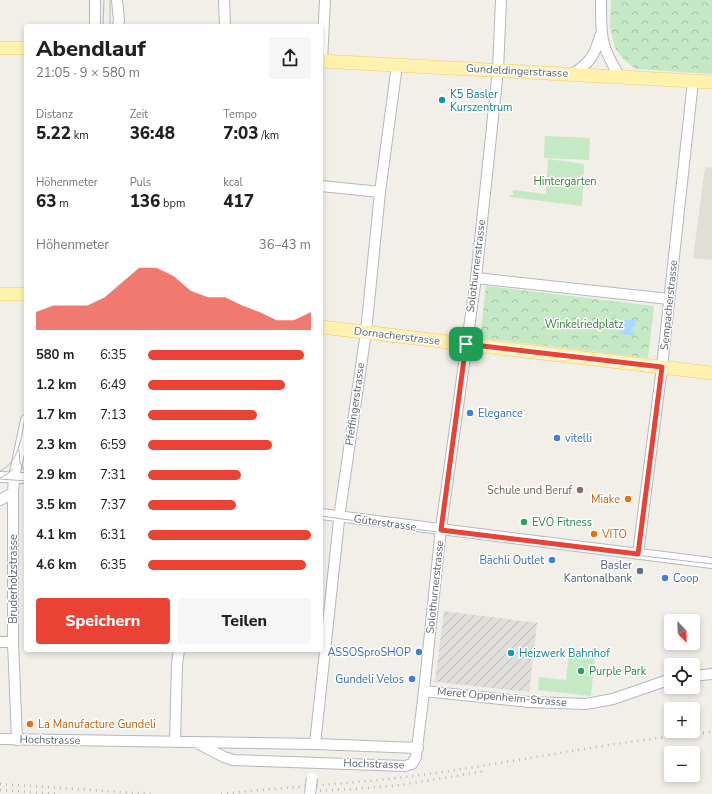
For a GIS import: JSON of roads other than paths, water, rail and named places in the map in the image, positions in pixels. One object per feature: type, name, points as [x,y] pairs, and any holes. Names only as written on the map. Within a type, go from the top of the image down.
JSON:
[{"type":"main road","points":[[0,48],[24,48]]},
{"type":"main road","name":"Gundeldingerstrasse","points":[[323,61],[712,82]]},
{"type":"main road","points":[[0,294],[24,294]]},
{"type":"main road","name":"Dornacherstrasse","points":[[323,327],[712,373]]},
{"type":"street","points":[[95,0],[95,24]]},
{"type":"street","points":[[117,0],[118,24]]},
{"type":"street","points":[[224,0],[225,24]]},
{"type":"street","points":[[323,41],[325,0]]},
{"type":"street","name":"Solothurnerstrasse","points":[[418,748],[441,530],[476,278],[498,70],[501,0]]},
{"type":"street","points":[[601,0],[601,34],[609,60],[620,77]]},
{"type":"street","points":[[572,74],[580,69],[591,58],[596,50],[601,34]]},
{"type":"street","name":"Pfeffingerstrasse","points":[[315,744],[339,516],[366,332],[380,192],[397,65]]},
{"type":"street","name":"Sempacherstrasse","points":[[638,554],[662,367],[693,81]]},
{"type":"street","points":[[323,186],[380,192]]},
{"type":"street","points":[[476,278],[669,299]]},
{"type":"street","name":"Bruderholzstrasse","points":[[17,740],[13,642],[13,493],[14,477],[24,430]]},
{"type":"street","points":[[0,477],[24,478]]},
{"type":"street","points":[[0,500],[13,493]]},
{"type":"street","name":"Güterstrasse","points":[[323,514],[712,563]]},
{"type":"street","points":[[0,642],[13,642]]},
{"type":"street","points":[[175,742],[177,664],[179,652]]},
{"type":"street","points":[[700,675],[712,674]]},
{"type":"street","name":"Meret Oppenheim-Strasse","points":[[424,690],[529,702],[586,704],[613,698],[664,681]]},
{"type":"street","name":"Hochstrasse","points":[[0,739],[315,744],[418,748],[414,761],[409,765],[233,760],[197,743]]},
{"type":"street","points":[[310,794],[313,762]]},
{"type":"water","points":[[622,320],[636,320],[635,327],[632,327],[631,330],[634,333],[634,336],[620,334]]},
{"type":"tram line","points":[[103,24],[104,0]]},
{"type":"tram line","points":[[110,0],[110,24]]},
{"type":"tram line","points":[[0,471],[7,467],[12,461],[22,436],[24,424]]},
{"type":"tram line","points":[[19,450],[20,463],[24,470]]},
{"type":"tram line","points":[[0,478],[13,469]]},
{"type":"tram line","points":[[0,479],[24,481]]},
{"type":"tram line","points":[[323,516],[422,530],[712,564]]},
{"type":"railway","points":[[221,794],[413,776],[600,746],[712,732]]},
{"type":"railway","points":[[308,791],[401,785],[485,771]]},
{"type":"railway","points":[[0,784],[151,794]]},
{"type":"railway","points":[[0,790],[60,794]]},
{"type":"place","name":"K5 Basler Kurszentrum","points":[[442,100]]},
{"type":"place","name":"Elegance","points":[[470,413]]},
{"type":"place","name":"vitelli","points":[[557,438]]},
{"type":"place","name":"Schule und Beruf","points":[[580,490]]},
{"type":"place","name":"Miake","points":[[628,499]]},
{"type":"place","name":"EVO Fitness","points":[[524,522]]},
{"type":"place","name":"VITO","points":[[594,534]]},
{"type":"place","name":"Bächli Outlet","points":[[552,560]]},
{"type":"place","name":"Basler Kantonalbank","points":[[640,571]]},
{"type":"place","name":"Coop","points":[[665,578]]},
{"type":"place","name":"ASSOSproSHOP","points":[[419,652]]},
{"type":"place","name":"Heizwerk Bahnhof","points":[[511,653]]},
{"type":"place","name":"Purple Park","points":[[581,671]]},
{"type":"place","name":"Gundeli Velos","points":[[412,679]]},
{"type":"place","name":"La Manufacture Gundeli","points":[[30,724]]},
{"type":"park label","name":"Hintergarten","points":[[565,181]]},
{"type":"park label","name":"Winkelriedplatz","points":[[584,324]]}]
